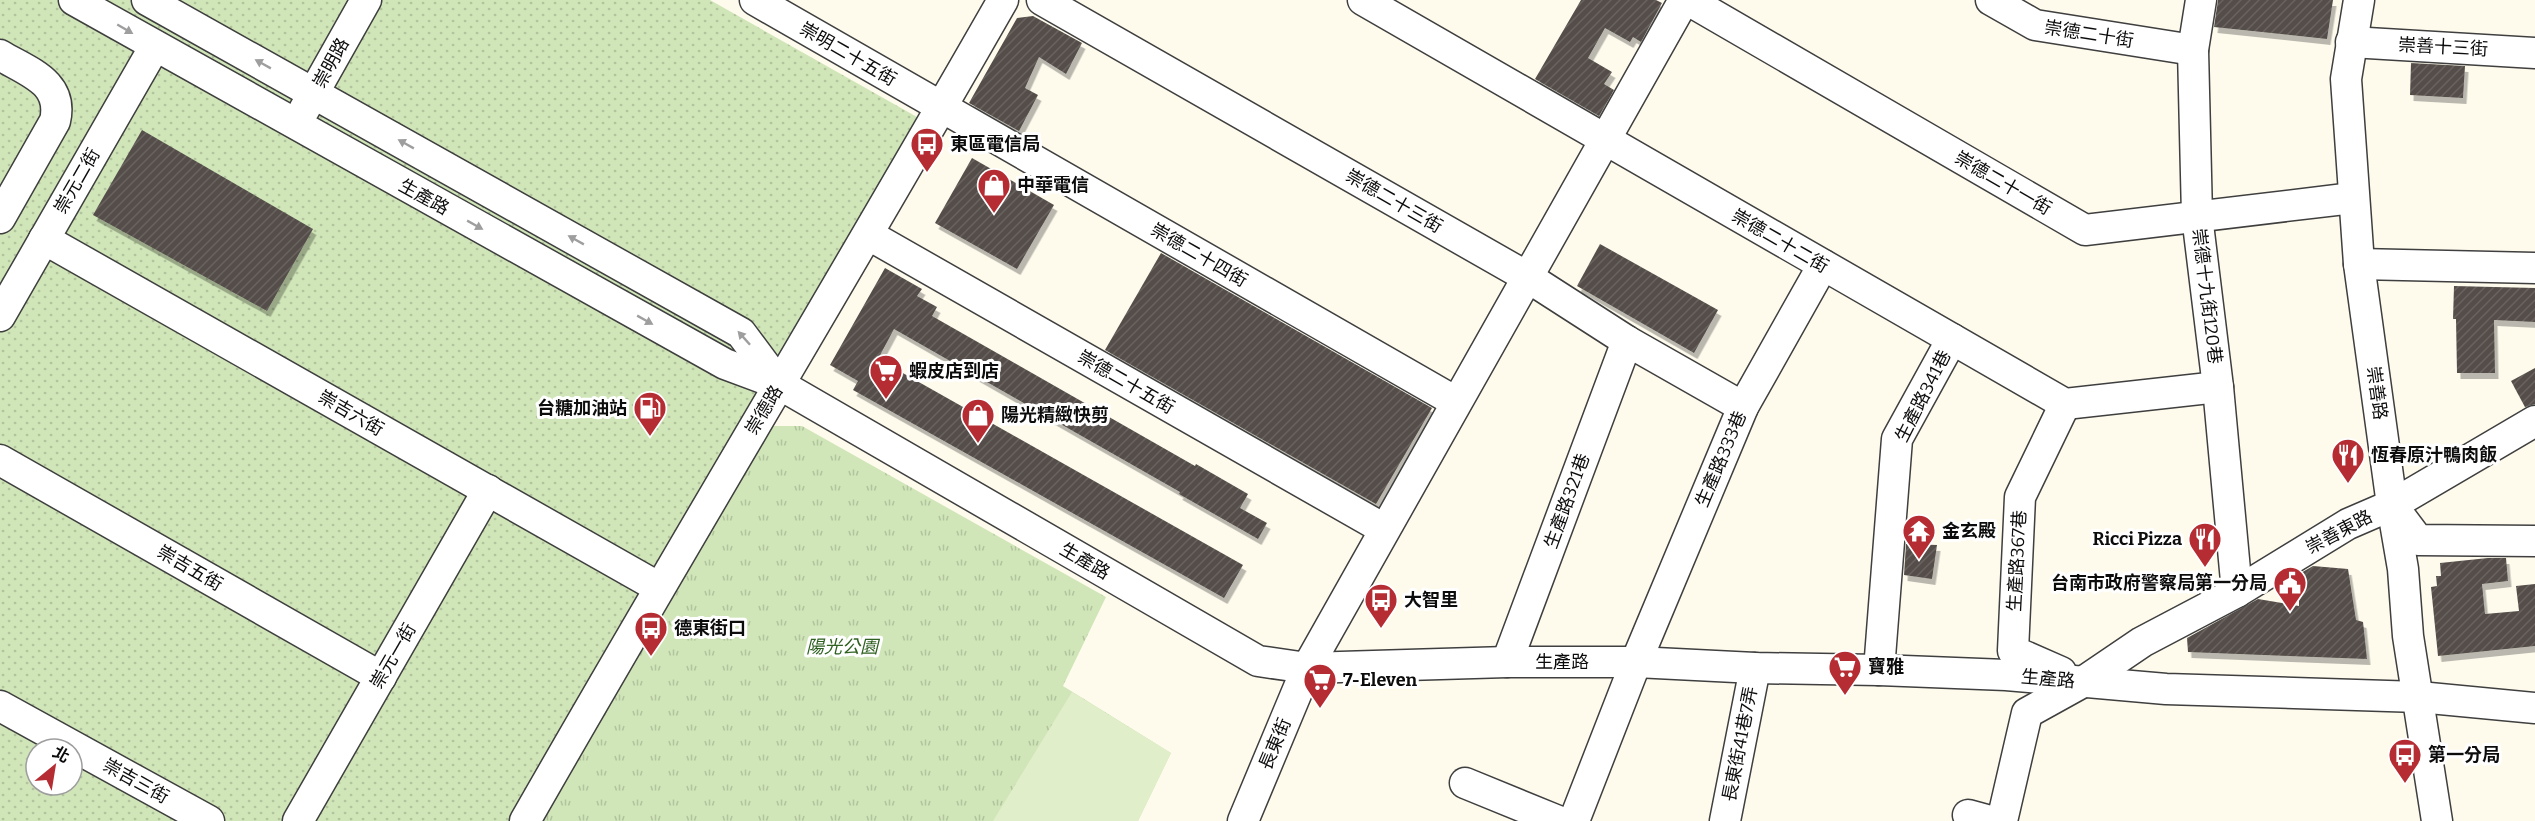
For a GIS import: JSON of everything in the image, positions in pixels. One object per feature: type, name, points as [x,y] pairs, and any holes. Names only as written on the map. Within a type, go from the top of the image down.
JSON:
[{"type":"street","name":"生產路","points":[[74,0],[725,364],[779,384],[1258,661],[1307,668],[1507,662],[1636,662],[1755,668],[1879,670],[2006,675],[2166,689],[2419,697],[2535,708]]},
{"type":"street","name":"生產路","points":[[147,0],[741,333],[779,384]]},
{"type":"street","name":"崇明路","points":[[295,125],[366,0]]},
{"type":"street","name":"崇明二十五街","points":[[755,0],[941,108]]},
{"type":"street","name":"崇德路","points":[[525,821],[658,587],[869,235],[1003,0]]},
{"type":"street","name":"崇德二十三街","points":[[1042,0],[1529,278],[1627,340],[1743,407]]},
{"type":"street","name":"崇德二十二街","points":[[1363,0],[2065,404]]},
{"type":"street","name":"長東街","points":[[1243,821],[1307,668],[1686,0]]},
{"type":"street","name":"崇德二十一街","points":[[1686,0],[2085,230],[2353,198]]},
{"type":"street","name":"崇德二十街","points":[[1991,0],[2035,25],[2193,50]]},
{"type":"street","name":"崇德十九街120巷","points":[[2201,0],[2193,50],[2197,216],[2218,387],[2237,592]]},
{"type":"street","name":"崇善路","points":[[2359,0],[2346,79],[2359,264],[2403,569],[2408,636],[2437,821]]},
{"type":"street","name":"崇善十三街","points":[[2351,42],[2535,53]]},
{"type":"street","name":"崇元二街","points":[[0,316],[155,46]]},
{"type":"street","points":[[0,56],[46,82],[54,94],[57,112],[55,121],[0,218]]},
{"type":"street","name":"崇德二十四街","points":[[941,108],[1456,402]]},
{"type":"street","name":"崇德二十五街","points":[[869,235],[1384,529]]},
{"type":"street","name":"崇吉六街","points":[[44,238],[658,587]]},
{"type":"street","points":[[2359,264],[2535,268]]},
{"type":"street","name":"生產路333巷","points":[[1574,821],[1636,662],[1743,407],[1823,265]]},
{"type":"street","name":"生產路341巷","points":[[1879,670],[1897,439],[1952,339]]},
{"type":"street","name":"生產路321巷","points":[[1507,662],[1627,340]]},
{"type":"street","points":[[2065,404],[2218,387]]},
{"type":"street","name":"生產路367巷","points":[[2065,404],[2020,497],[2013,651],[2083,682]]},
{"type":"street","name":"崇善東路","points":[[2002,821],[2027,713],[2083,682],[2142,642],[2237,592],[2348,524],[2392,505],[2535,421]]},
{"type":"street","name":"崇吉五街","points":[[0,460],[381,677]]},
{"type":"street","name":"崇元一街","points":[[298,821],[488,490]]},
{"type":"street","points":[[2392,505],[2418,540],[2535,541]]},
{"type":"street","name":"長東街41巷7弄","points":[[1725,821],[1755,668]]},
{"type":"street","name":"崇吉三街","points":[[0,706],[209,821]]},
{"type":"street","points":[[1465,783],[1558,821]]},
{"type":"green space","points":[[0,0],[710,0],[917,117],[515,821],[0,821]]},
{"type":"green space","name":"陽光公園","points":[[771,426],[802,426],[1106,597],[1063,686],[1171,753],[1138,821],[540,821]]},
{"type":"green space","points":[[1072,692],[1171,753],[1138,821],[993,821]]},
{"type":"building","points":[[1581,0],[1656,0],[1662,3],[1641,42],[1633,37],[1630,42],[1605,28],[1588,58],[1612,72],[1604,84],[1614,90],[1599,116],[1535,79]]},
{"type":"building","points":[[2218,0],[2333,0],[2327,39],[2214,27]]},
{"type":"building","points":[[1033,16],[1082,43],[1066,74],[1039,57],[1025,88],[1038,95],[1019,131],[969,103],[1017,18]]},
{"type":"building","points":[[2411,63],[2465,66],[2463,98],[2410,95]]},
{"type":"building","points":[[142,130],[313,229],[267,311],[93,215]]},
{"type":"building","name":"中華電信","points":[[972,158],[1054,205],[1017,269],[935,223]]},
{"type":"building","points":[[1600,244],[1718,310],[1694,353],[1577,286]]},
{"type":"building","points":[[1161,253],[1432,408],[1376,504],[1105,350]]},
{"type":"building","points":[[885,268],[922,289],[917,296],[937,307],[932,316],[1248,494],[1240,508],[1267,523],[1258,539],[894,329],[878,359],[1243,565],[1224,598],[853,390],[858,381],[830,365]]},
{"type":"building","points":[[2454,286],[2535,288],[2535,322],[2494,320],[2495,373],[2457,373],[2456,319],[2453,319]]},
{"type":"building","points":[[2535,368],[2535,404],[2525,407],[2511,381]]},
{"type":"building","name":"金玄殿","points":[[1906,544],[1937,545],[1932,579],[1904,575]]},
{"type":"building","points":[[2506,558],[2508,581],[2482,584],[2485,614],[2519,611],[2516,586],[2535,584],[2535,646],[2438,656],[2431,587],[2437,586],[2436,576],[2441,576],[2440,563]]},
{"type":"building","name":"台南市政府警察局第一分局","points":[[2313,566],[2348,569],[2356,620],[2363,622],[2367,659],[2188,652],[2187,638],[2258,599],[2299,606],[2299,574]]},
{"type":"place","name":"東區電信局","points":[[927,173]]},
{"type":"place","name":"中華電信","points":[[994,214]]},
{"type":"place","name":"蝦皮店到店","points":[[886,400]]},
{"type":"place","name":"台糖加油站","points":[[650,437]]},
{"type":"place","name":"陽光精緻快剪","points":[[978,444]]},
{"type":"place","name":"恆春原汁鴨肉飯","points":[[2348,484]]},
{"type":"place","name":"金玄殿","points":[[1919,560]]},
{"type":"place","name":"Ricci Pizza","points":[[2205,568]]},
{"type":"place","name":"台南市政府警察局第一分局","points":[[2290,612]]},
{"type":"place","name":"大智里","points":[[1381,629]]},
{"type":"place","name":"德東街口","points":[[651,657]]},
{"type":"place","name":"寶雅","points":[[1845,696]]},
{"type":"place","name":"7-Eleven","points":[[1320,709]]},
{"type":"place","name":"第一分局","points":[[2405,784]]}]
